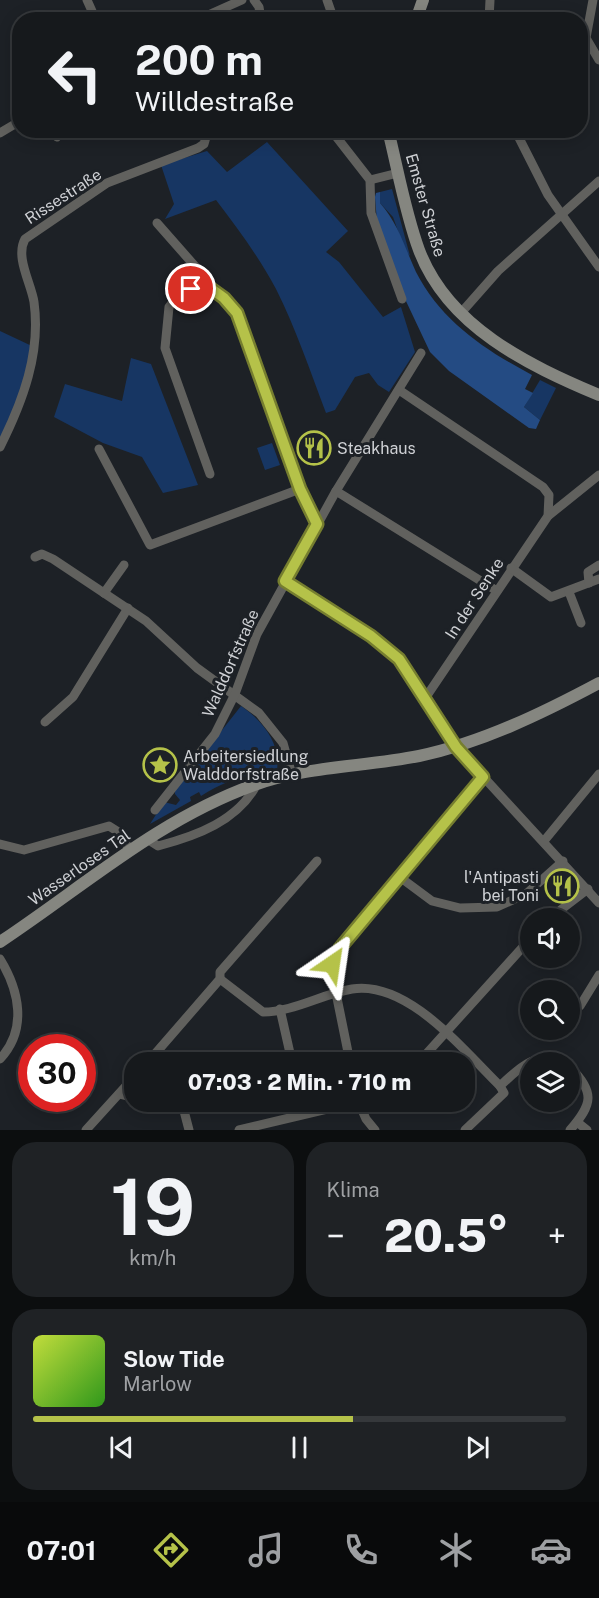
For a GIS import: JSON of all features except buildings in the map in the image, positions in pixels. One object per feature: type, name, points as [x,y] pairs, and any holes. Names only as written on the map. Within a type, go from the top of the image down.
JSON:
[{"type":"main road","name":"Emster Straße","points":[[390,138],[423,261],[434,283],[460,314],[516,355],[599,395]]},
{"type":"main road","name":"Wasserloses Tal","points":[[0,942],[147,839],[218,799],[257,784],[292,775],[393,761],[456,747],[525,719],[599,683]]},
{"type":"street","points":[[215,12],[242,0]]},
{"type":"street","points":[[588,27],[593,0]]},
{"type":"street","points":[[588,41],[599,60]]},
{"type":"street","name":"Rissestraße","points":[[0,447],[17,412],[30,369],[37,332],[33,298],[22,254],[25,239],[107,183],[198,148],[204,144],[206,138]]},
{"type":"street","points":[[337,138],[370,180],[371,213],[402,299]]},
{"type":"street","points":[[519,138],[536,176],[599,267]]},
{"type":"street","points":[[370,180],[399,173]]},
{"type":"street","points":[[460,314],[498,271],[599,181]]},
{"type":"street","points":[[157,222],[201,273],[206,285],[224,298],[237,313],[300,489],[317,524]]},
{"type":"street","points":[[206,285],[191,289],[176,298],[169,307],[165,348],[210,474]]},
{"type":"street","name":"Walddorfstraße","points":[[155,810],[215,734],[235,694],[257,634],[285,581],[420,352]]},
{"type":"street","points":[[399,390],[543,487],[549,495],[548,516]]},
{"type":"street","points":[[99,448],[150,545],[300,489]]},
{"type":"street","name":"In der Senke","points":[[426,698],[548,516],[599,475]]},
{"type":"street","points":[[336,491],[497,591]]},
{"type":"street","points":[[35,557],[42,554],[52,559],[128,608],[146,621],[197,668],[235,694],[275,730],[283,743],[292,775]]},
{"type":"street","points":[[104,593],[124,565]]},
{"type":"street","points":[[511,568],[548,596],[569,592],[596,580],[588,572],[599,565]]},
{"type":"street","points":[[285,581],[371,636],[399,659],[456,747],[563,861],[599,903]]},
{"type":"street","points":[[569,592],[581,623]]},
{"type":"street","points":[[45,722],[73,697],[128,608]]},
{"type":"street","points":[[544,841],[599,774]]},
{"type":"street","points":[[349,1052],[336,993],[334,958],[483,777]]},
{"type":"street","name":"Wasserloses Tal","points":[[147,839],[158,846],[206,830],[248,801],[257,784]]},
{"type":"street","points":[[168,794],[177,800]]},
{"type":"street","points":[[0,844],[24,849],[109,826],[120,833],[130,851]]},
{"type":"street","points":[[157,1052],[220,979],[220,972],[317,861]]},
{"type":"street","points":[[400,878],[432,901],[460,908],[497,907],[526,894],[563,861]]},
{"type":"street","points":[[563,908],[588,889]]},
{"type":"street","points":[[429,1052],[520,950]]},
{"type":"street","points":[[0,959],[11,978],[18,1003],[15,1036],[0,1059]]},
{"type":"street","points":[[580,1006],[599,975]]},
{"type":"street","points":[[220,979],[263,1012],[352,989],[370,989],[410,1002],[500,1086],[504,1093],[465,1130]]},
{"type":"street","points":[[280,1009],[290,1052]]},
{"type":"street","points":[[500,1086],[520,1068]]},
{"type":"street","points":[[570,1130],[586,1110],[588,1096],[580,1077]]},
{"type":"street","points":[[86,1130],[124,1088]]},
{"type":"street","points":[[119,1094],[124,1095]]},
{"type":"street","points":[[184,1112],[189,1130]]},
{"type":"street","points":[[239,1130],[313,1112]]},
{"type":"street","points":[[363,1112],[375,1130]]},
{"type":"street","points":[[577,1122],[587,1130]]},
{"type":"shaded area","points":[[267,142],[348,231],[326,252],[339,262],[383,317],[401,307],[415,352],[389,392],[378,385],[369,373],[355,377],[335,410],[326,413],[276,289],[255,254],[216,200],[165,219],[174,204],[161,165],[207,151],[227,172]]},
{"type":"shaded area","points":[[392,189],[410,256],[405,251],[393,217],[380,203],[380,192]]},
{"type":"shaded area","points":[[380,192],[380,203],[396,227],[416,272],[438,305],[451,320],[481,344],[532,375],[525,389],[533,393],[524,407],[540,420],[536,429],[529,428],[449,371],[430,352],[405,299],[377,222],[375,197],[376,193]]},
{"type":"shaded area","points":[[0,331],[34,347],[30,370],[0,446]]},
{"type":"shaded area","points":[[131,358],[151,364],[198,485],[163,493],[142,457],[103,443],[54,417],[65,384],[122,401]]},
{"type":"shaded area","points":[[540,380],[556,388],[540,420],[524,407]]},
{"type":"shaded area","points":[[272,443],[280,465],[265,470],[257,448]]},
{"type":"shaded area","points":[[241,706],[263,725],[268,733],[276,751],[277,770],[237,778],[201,796],[199,792],[190,797],[191,801],[150,824],[164,802],[176,805],[180,800],[175,790]]},
{"type":"place","name":"Steakhaus","points":[[314,448]]},
{"type":"place","name":"Arbeitersiedlung Walddorfstraße","points":[[160,765]]},
{"type":"place","name":"l'Antipasti bei Toni","points":[[562,886]]},
{"type":"route","points":[[191,289],[206,285],[224,298],[237,313],[300,489],[317,524],[285,581],[371,636],[399,659],[456,747],[483,777],[340,948],[332,964]]}]
